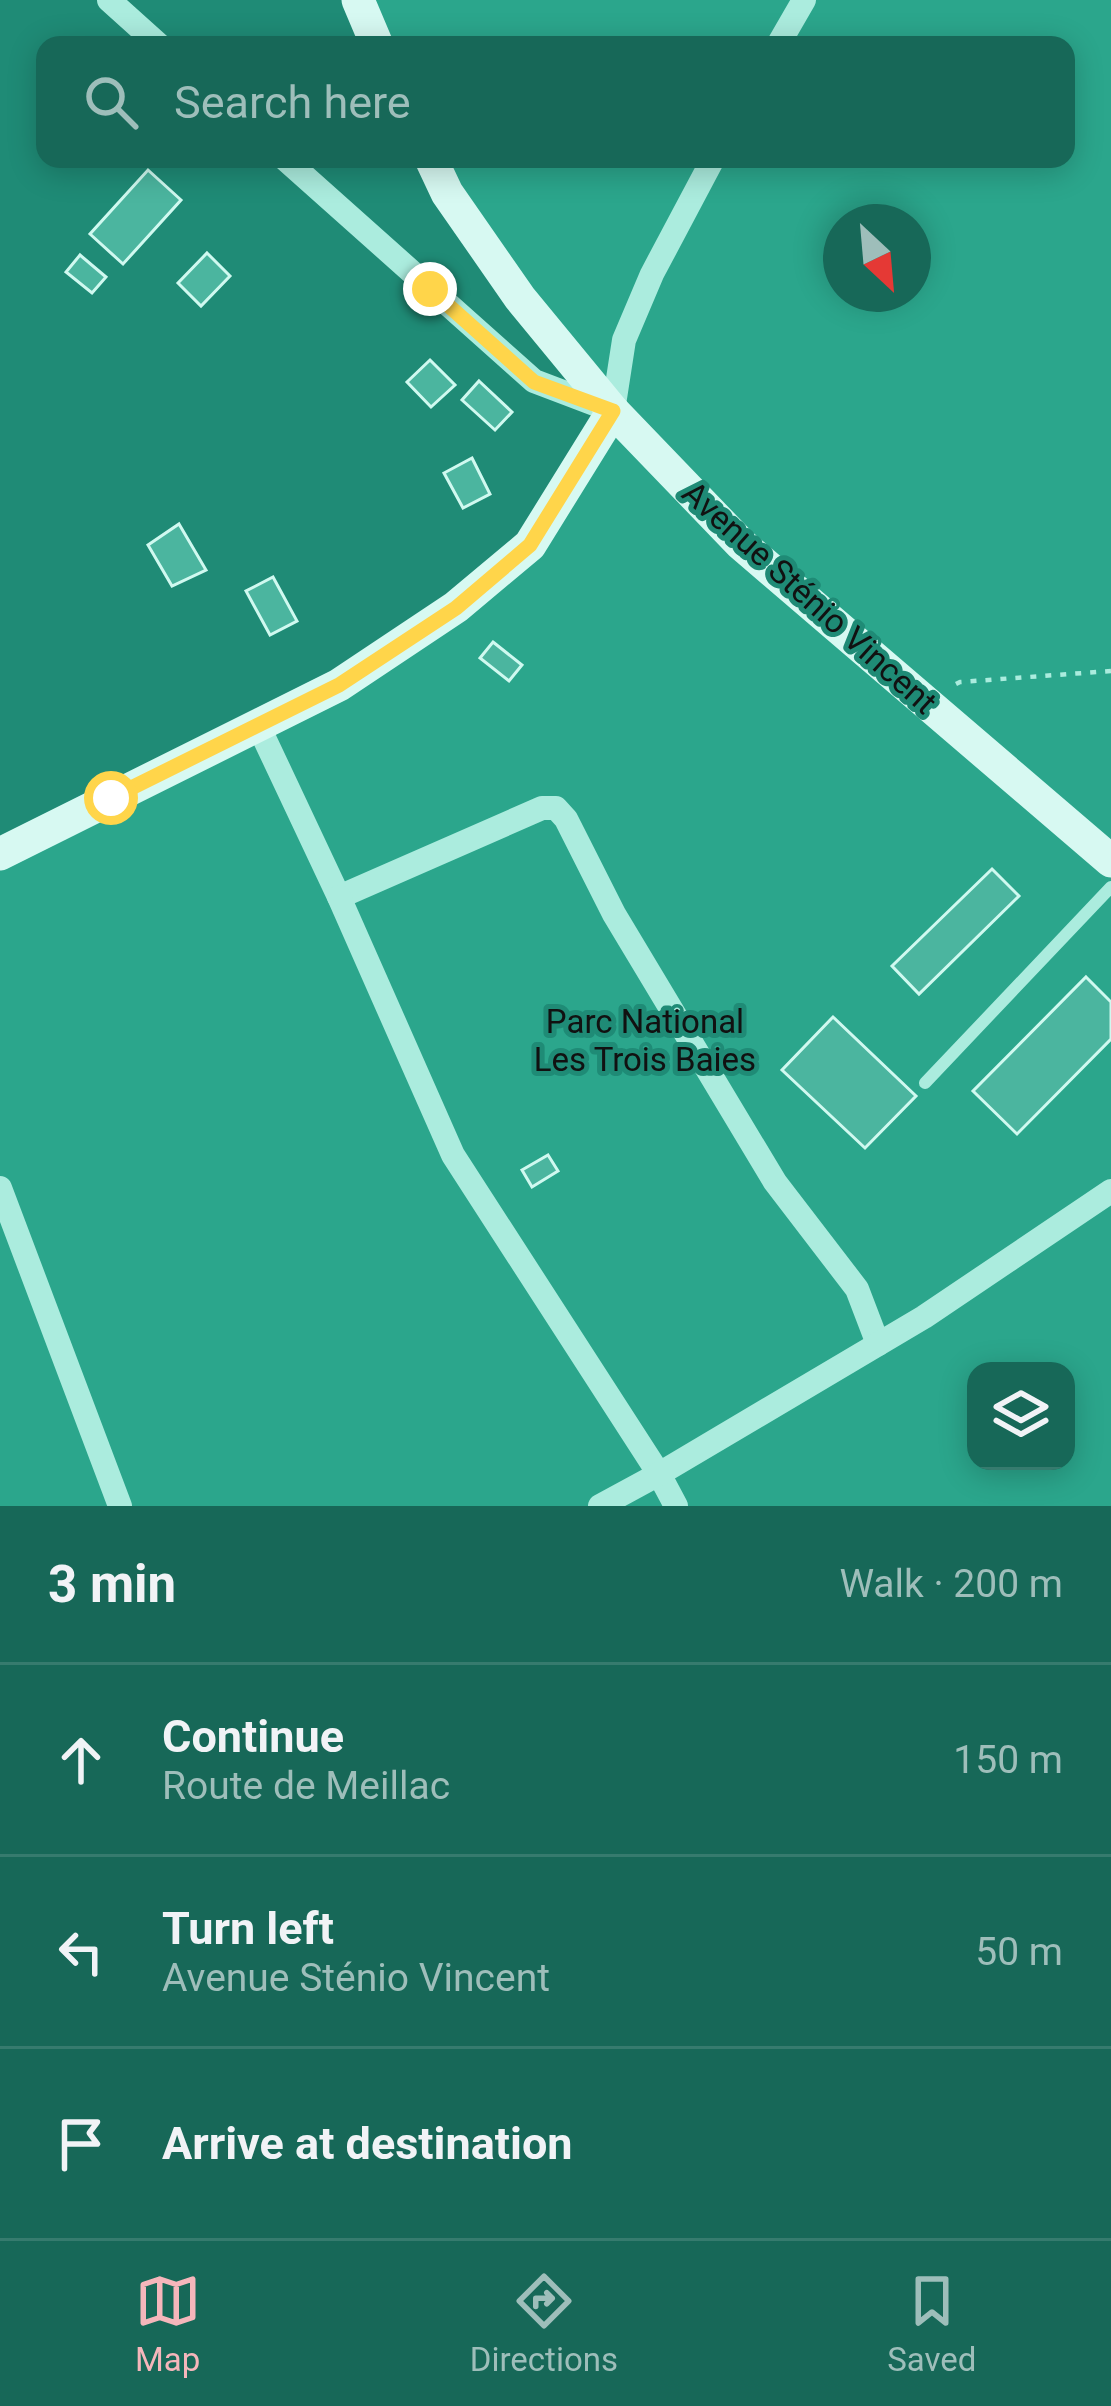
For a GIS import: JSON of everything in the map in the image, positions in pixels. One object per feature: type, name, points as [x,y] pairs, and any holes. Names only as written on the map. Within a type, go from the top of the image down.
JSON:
[{"type":"main road","points":[[358,0],[373,36]]},
{"type":"main road","points":[[0,854],[339,685],[456,608],[530,545],[613,411],[520,298],[447,193],[435,168]]},
{"type":"main road","name":"Avenue Sténio Vincent","points":[[613,411],[741,544],[1111,861]]},
{"type":"street","points":[[109,0],[149,36]]},
{"type":"street","points":[[783,36],[804,0]]},
{"type":"street","name":"Avenue Sténio Vincent","points":[[295,168],[534,382],[613,411]]},
{"type":"street","points":[[613,411],[624,340],[652,274],[708,168]]},
{"type":"street","points":[[259,724],[453,1154],[676,1506]]},
{"type":"street","points":[[339,898],[542,808],[556,808],[775,1182],[856,1289],[878,1344]]},
{"type":"street","points":[[0,1188],[120,1506]]},
{"type":"street","points":[[600,1506],[924,1317],[1111,1191]]},
{"type":"lane","points":[[925,1083],[1111,887]]},
{"type":"path","points":[[927,703],[960,682],[1111,671]]},
{"type":"green space","name":"Parc National Les Trois Baies","points":[[358,0],[1111,0],[1111,1506],[0,1506],[0,854],[339,685],[530,545],[612,412],[437,168],[1075,168],[1075,36],[373,36]]},
{"type":"building","points":[[148,170],[181,200],[123,264],[90,234]]},
{"type":"building","points":[[207,253],[230,276],[201,306],[178,283]]},
{"type":"building","points":[[80,255],[106,277],[92,293],[66,272]]},
{"type":"building","points":[[430,360],[455,385],[431,407],[407,382]]},
{"type":"building","points":[[479,381],[512,412],[495,430],[462,400]]},
{"type":"building","points":[[472,458],[490,494],[463,508],[444,473]]},
{"type":"building","points":[[179,524],[206,570],[172,586],[148,545]]},
{"type":"building","points":[[273,577],[297,621],[270,635],[246,591]]},
{"type":"building","points":[[493,642],[522,665],[509,681],[480,658]]},
{"type":"building","points":[[992,869],[1019,896],[919,994],[892,966]]},
{"type":"building","points":[[1086,977],[1111,1002],[1111,1039],[1017,1134],[973,1091]]},
{"type":"building","points":[[833,1017],[916,1096],[865,1148],[782,1070]]},
{"type":"building","points":[[548,1155],[558,1171],[532,1187],[522,1170]]},
{"type":"route","points":[[111,798],[339,685],[456,608],[530,545],[613,411],[534,382],[430,289]]}]
